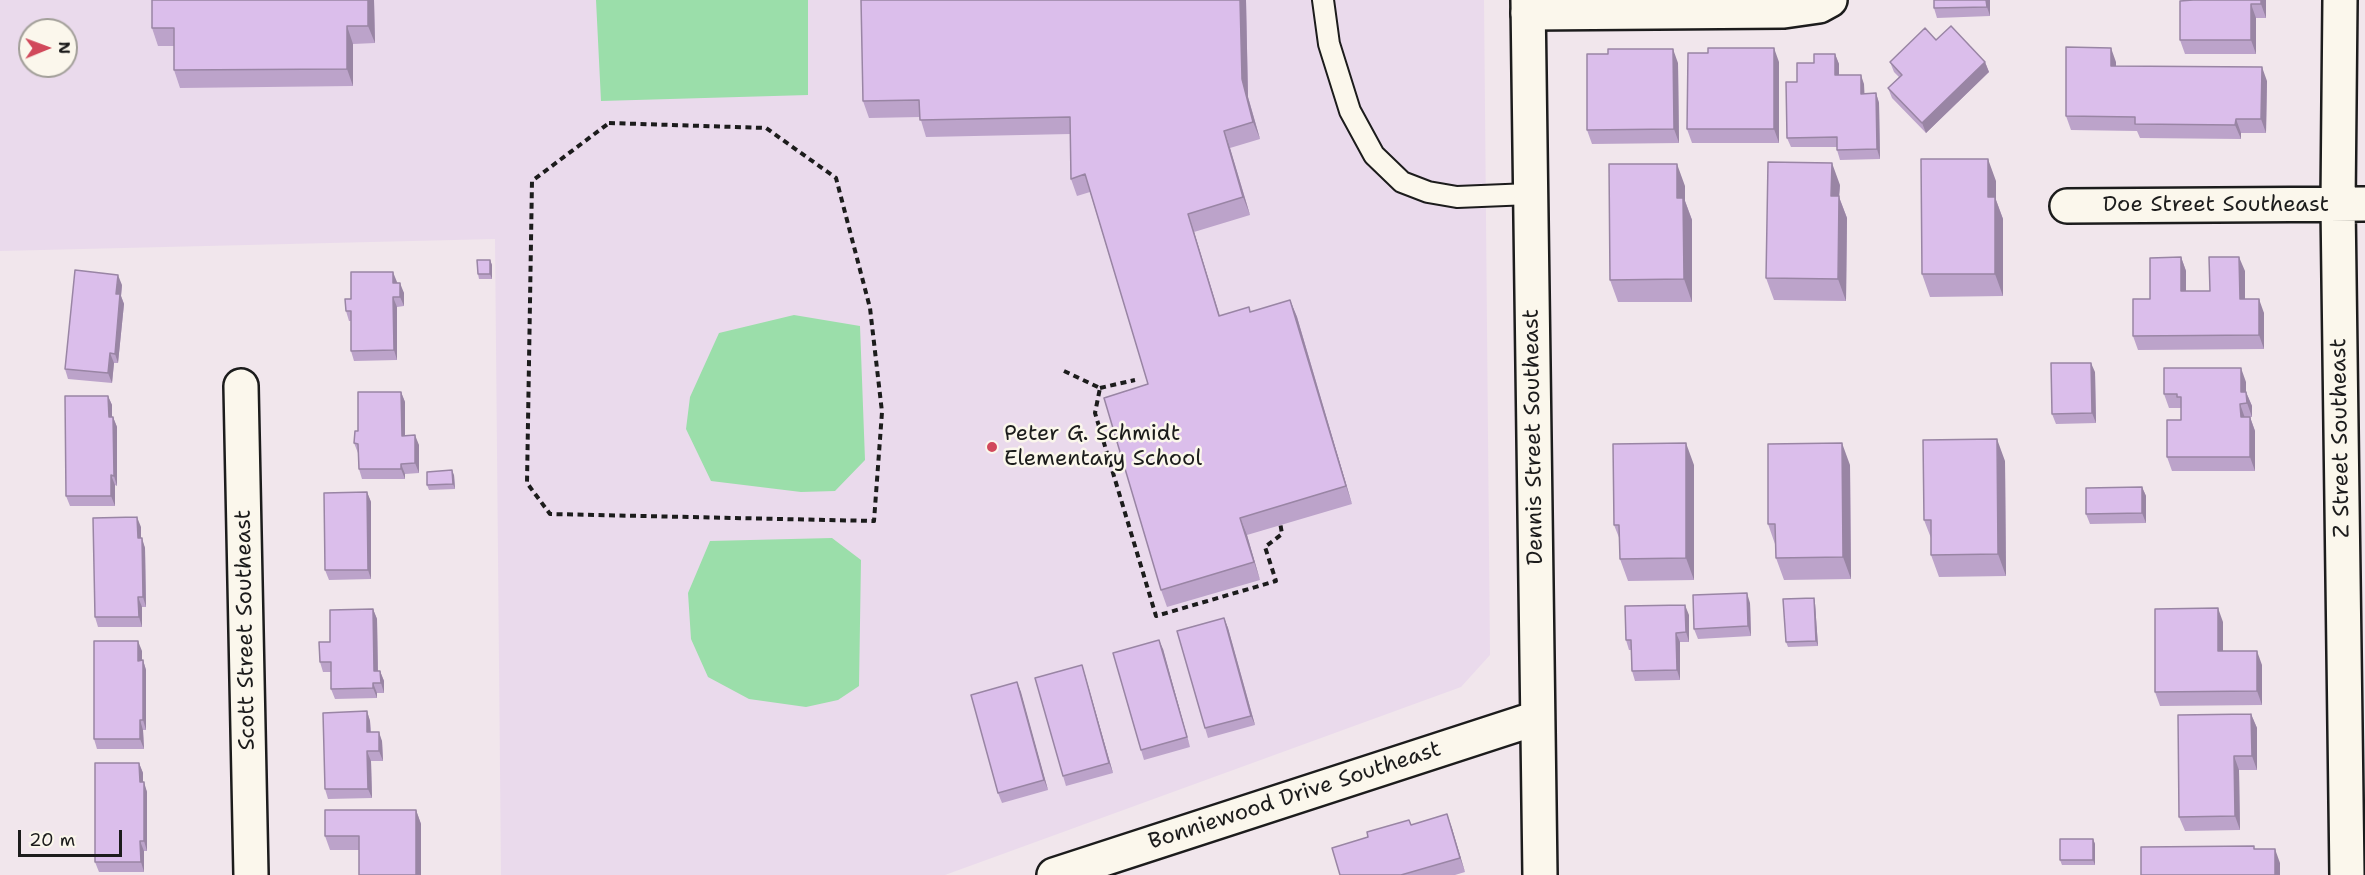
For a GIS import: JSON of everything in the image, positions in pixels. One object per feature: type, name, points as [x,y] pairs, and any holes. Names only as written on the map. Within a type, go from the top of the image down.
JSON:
[{"type":"street","points":[[1528,7],[1784,11],[1819,6],[1830,0]]},
{"type":"street","name":"Z Street Southeast","points":[[2340,0],[2351,204],[2347,875]]},
{"type":"street","name":"Dennis Street Southeast","points":[[1528,7],[1540,875]]},
{"type":"street","name":"Doe Street Southeast","points":[[2067,206],[2351,204]]},
{"type":"street","name":"Scott Street Southeast","points":[[241,386],[251,875]]},
{"type":"street","name":"Bonniewood Drive Southeast","points":[[1054,875],[1537,718]]},
{"type":"lane","points":[[1323,0],[1329,44],[1350,111],[1374,155],[1402,182],[1428,192],[1456,197],[1530,194]]},
{"type":"path","points":[[609,123],[766,128],[837,178],[870,308],[882,412],[874,521],[550,514],[526,483],[532,181],[609,123]]},
{"type":"path","points":[[1064,371],[1100,388],[1135,380]]},
{"type":"path","points":[[1100,388],[1095,413],[1156,616],[1276,580],[1265,548],[1282,534],[1280,520]]},
{"type":"shaded area","name":"Peter G. Schmidt Elementary School","points":[[0,0],[1484,0],[1490,655],[1461,687],[945,875],[501,875],[495,239],[0,251]]},
{"type":"green space","points":[[596,0],[808,0],[808,95],[601,101]]},
{"type":"green space","points":[[794,315],[860,326],[865,460],[835,491],[801,492],[711,481],[686,429],[690,397],[719,333]]},
{"type":"green space","points":[[832,538],[861,560],[859,686],[838,700],[806,707],[749,699],[708,677],[691,639],[688,593],[710,541]]},
{"type":"building","points":[[152,0],[368,0],[368,26],[347,26],[347,69],[174,70],[174,28],[152,28]]},
{"type":"building","points":[[861,0],[1240,0],[1242,79],[1253,122],[1224,131],[1243,197],[1188,214],[1219,316],[1249,307],[1250,312],[1290,300],[1346,486],[1240,518],[1254,562],[1161,590],[1104,398],[1148,384],[1085,174],[1071,179],[1070,117],[920,120],[919,100],[863,101]]},
{"type":"building","points":[[1934,0],[1986,0],[1987,7],[1934,8]]},
{"type":"building","points":[[2261,0],[2261,4],[2251,4],[2251,40],[2180,40],[2180,1]]},
{"type":"building","points":[[1951,26],[1985,62],[1922,123],[1888,88],[1902,75],[1890,62],[1925,28],[1936,40]]},
{"type":"building","points":[[2066,47],[2111,48],[2111,66],[2262,67],[2261,119],[2236,119],[2235,125],[2135,124],[2135,117],[2066,116]]},
{"type":"building","points":[[1708,48],[1774,48],[1774,129],[1687,129],[1688,53],[1708,53]]},
{"type":"building","points":[[1608,49],[1673,49],[1674,129],[1587,130],[1587,54],[1608,54]]},
{"type":"building","points":[[1814,54],[1835,54],[1835,75],[1861,75],[1861,94],[1876,93],[1877,149],[1837,150],[1837,137],[1787,138],[1786,82],[1797,82],[1797,63],[1814,63]]},
{"type":"building","points":[[1921,159],[1988,159],[1988,197],[1995,197],[1995,274],[1922,274]]},
{"type":"building","points":[[1768,162],[1832,163],[1831,196],[1839,196],[1838,279],[1766,278]]},
{"type":"building","points":[[1609,164],[1677,164],[1677,198],[1683,198],[1684,279],[1610,280]]},
{"type":"building","points":[[2181,257],[2181,291],[2210,291],[2209,257],[2239,257],[2240,299],[2259,299],[2259,335],[2133,336],[2133,299],[2150,299],[2150,258]]},
{"type":"building","points":[[477,260],[490,260],[490,274],[478,274]]},
{"type":"building","points":[[75,270],[118,275],[116,294],[120,294],[115,354],[110,353],[108,373],[65,369]]},
{"type":"building","points":[[351,272],[393,272],[393,283],[400,283],[400,297],[393,297],[394,350],[351,351],[351,311],[346,311],[345,299],[351,299]]},
{"type":"building","points":[[2051,363],[2091,363],[2092,413],[2052,414]]},
{"type":"building","points":[[2164,368],[2241,368],[2241,392],[2246,392],[2247,403],[2240,404],[2241,417],[2250,417],[2250,457],[2167,457],[2167,420],[2181,420],[2181,397],[2177,397],[2177,394],[2164,394]]},
{"type":"building","points":[[358,392],[401,392],[402,436],[415,435],[415,463],[401,464],[401,469],[359,469],[358,444],[354,443],[355,431],[358,431]]},
{"type":"building","points":[[65,396],[108,396],[109,417],[113,417],[114,476],[111,475],[111,496],[66,496]]},
{"type":"building","points":[[1997,439],[1998,554],[1931,555],[1931,520],[1924,520],[1923,440]]},
{"type":"building","points":[[1686,443],[1686,558],[1620,559],[1619,525],[1614,525],[1613,444]]},
{"type":"building","points":[[1842,443],[1843,557],[1776,558],[1775,524],[1768,524],[1768,444]]},
{"type":"building","points":[[452,470],[453,484],[427,485],[427,472]]},
{"type":"building","points":[[2142,487],[2142,513],[2086,514],[2086,488]]},
{"type":"building","points":[[367,492],[368,570],[325,570],[324,493]]},
{"type":"building","points":[[137,517],[138,538],[142,538],[143,597],[138,597],[139,617],[95,617],[93,518]]},
{"type":"building","points":[[1747,593],[1748,626],[1694,629],[1693,595]]},
{"type":"building","points":[[1814,598],[1816,641],[1786,642],[1783,599]]},
{"type":"building","points":[[1685,605],[1686,632],[1676,633],[1677,670],[1632,671],[1631,640],[1626,640],[1625,606]]},
{"type":"building","points":[[2218,608],[2218,651],[2257,651],[2257,691],[2155,692],[2155,609]]},
{"type":"building","points":[[373,609],[374,671],[380,671],[381,683],[373,683],[373,688],[331,689],[331,662],[320,662],[319,642],[330,642],[330,610]]},
{"type":"building","points":[[1224,618],[1251,716],[1205,728],[1177,631]]},
{"type":"building","points":[[1159,640],[1187,737],[1141,750],[1113,653]]},
{"type":"building","points":[[94,641],[138,641],[138,661],[143,660],[143,720],[140,720],[140,739],[94,739]]},
{"type":"building","points":[[1082,665],[1109,763],[1063,776],[1035,678]]},
{"type":"building","points":[[1017,682],[1044,780],[998,793],[971,695]]},
{"type":"building","points":[[367,711],[367,732],[379,732],[379,751],[367,751],[368,789],[325,789],[323,713]]},
{"type":"building","points":[[2251,714],[2252,756],[2234,756],[2235,816],[2179,817],[2178,715]]},
{"type":"building","points":[[95,763],[139,763],[140,782],[144,782],[144,841],[140,841],[141,862],[95,862]]},
{"type":"building","points":[[325,810],[416,810],[416,875],[359,875],[359,836],[325,836]]},
{"type":"building","points":[[1447,814],[1460,858],[1401,875],[1340,875],[1332,848],[1368,837],[1367,832],[1409,820],[1411,825]]},
{"type":"building","points":[[2060,839],[2093,839],[2093,860],[2060,860]]},
{"type":"building","points":[[2254,846],[2254,849],[2275,849],[2275,875],[2141,875],[2141,847]]},
{"type":"place","name":"Peter G. Schmidt Elementary School","points":[[992,447]]}]
